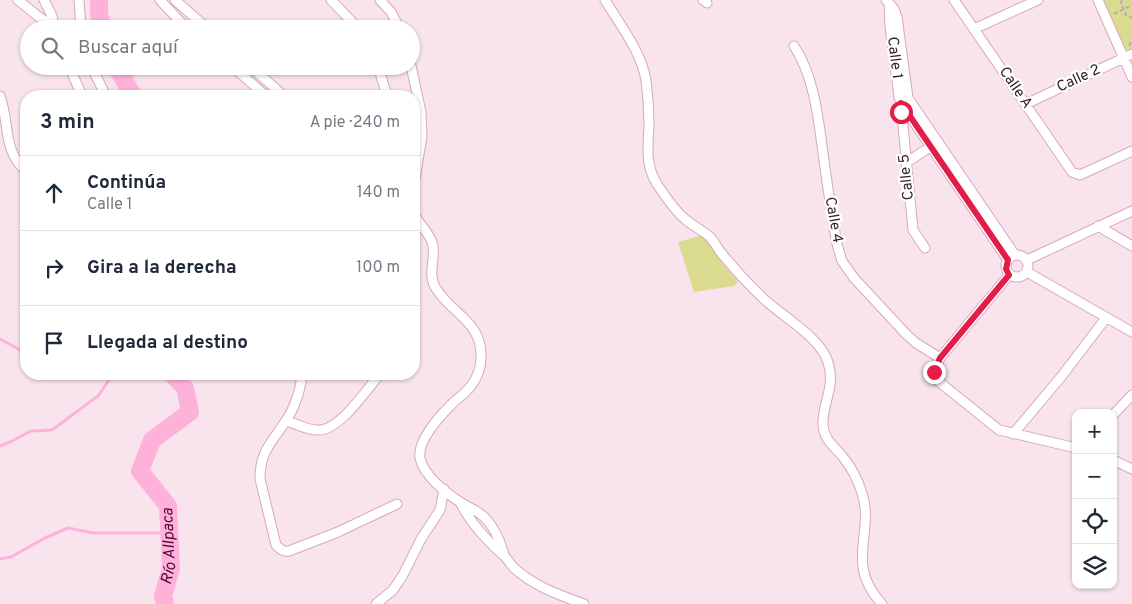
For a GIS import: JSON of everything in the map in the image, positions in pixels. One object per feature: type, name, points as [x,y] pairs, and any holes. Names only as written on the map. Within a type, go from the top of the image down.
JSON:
[{"type":"street","points":[[18,0],[44,20]]},
{"type":"street","points":[[44,0],[53,20]]},
{"type":"street","points":[[79,0],[80,20]]},
{"type":"street","points":[[160,0],[179,20]]},
{"type":"street","points":[[175,0],[198,20]]},
{"type":"street","points":[[331,0],[350,20]]},
{"type":"street","points":[[380,0],[395,20]]},
{"type":"street","points":[[605,0],[630,40],[646,78],[649,103],[647,158],[656,182],[679,213],[710,238],[740,276],[777,312],[816,343],[827,360],[831,378],[823,426],[828,442],[843,457],[854,474],[862,493],[866,512],[861,559],[867,581],[882,604]]},
{"type":"street","name":"Calle A","points":[[954,0],[1072,172],[1080,175],[1132,151]]},
{"type":"street","points":[[974,29],[1038,0]]},
{"type":"street","points":[[1098,0],[1128,56],[1132,77]]},
{"type":"street","name":"Calle 1","points":[[888,2],[898,97],[934,144],[1011,257]]},
{"type":"street","name":"Calle 1","points":[[888,2],[894,9],[897,17],[907,96],[934,144]]},
{"type":"street","name":"Calle 4","points":[[794,46],[804,65],[810,84],[837,244],[842,261],[854,278],[906,334],[916,343],[940,358]]},
{"type":"street","name":"Calle 2","points":[[1026,104],[1128,56]]},
{"type":"street","points":[[73,75],[79,90]]},
{"type":"street","points":[[96,75],[103,90]]},
{"type":"street","points":[[242,75],[259,90]]},
{"type":"street","points":[[260,75],[277,90]]},
{"type":"street","points":[[381,75],[385,90]]},
{"type":"street","points":[[413,75],[416,90]]},
{"type":"street","points":[[0,96],[6,116],[8,140],[12,155],[20,166]]},
{"type":"street","name":"Calle 5","points":[[901,103],[913,230],[925,248]]},
{"type":"street","points":[[420,107],[422,136],[420,148]]},
{"type":"street","points":[[906,163],[934,144]]},
{"type":"street","points":[[1027,260],[1132,211]]},
{"type":"street","points":[[420,222],[432,243],[432,278],[436,287],[475,330],[480,342],[481,359],[478,374],[471,386],[448,407],[423,440],[420,448],[421,465],[444,489],[460,502],[473,508],[489,523],[499,538],[504,555]]},
{"type":"street","points":[[1098,226],[1132,246]]},
{"type":"street","points":[[1022,256],[1027,260],[1027,272],[1018,278],[1009,275],[1006,269],[1011,257],[1022,256]]},
{"type":"street","points":[[1027,272],[1132,332]]},
{"type":"street","points":[[1009,275],[940,358],[934,372],[938,381],[999,430],[1072,447]]},
{"type":"street","points":[[1013,434],[1106,318]]},
{"type":"street","points":[[302,380],[286,421],[265,450],[260,468],[260,479],[276,545],[285,552],[289,551],[338,532],[398,504]]},
{"type":"street","points":[[286,421],[317,430],[333,425],[350,410],[375,380]]},
{"type":"street","points":[[1117,411],[1132,395]]},
{"type":"street","points":[[1117,462],[1132,469]]},
{"type":"street","points":[[376,604],[393,590],[403,575],[421,539],[440,510],[444,489]]},
{"type":"street","points":[[460,502],[470,521],[514,567],[538,585],[584,604]]},
{"type":"path","points":[[1122,0],[1121,3],[1126,15],[1132,18]]},
{"type":"path","points":[[1117,12],[1132,5]]},
{"type":"shaded area","points":[[1103,0],[1132,0],[1132,49],[1125,49]]},
{"type":"shaded area","points":[[703,235],[738,282],[734,286],[694,292],[678,242]]},
{"type":"waterway","name":"Río Allpaca","points":[[99,0],[101,20]]},
{"type":"waterway","name":"Río Allpaca","points":[[121,75],[130,90]]},
{"type":"waterway","points":[[0,339],[20,350]]},
{"type":"waterway","points":[[0,446],[31,431],[52,430],[98,396],[109,380]]},
{"type":"waterway","name":"Río Allpaca","points":[[165,604],[163,596],[171,568],[168,506],[140,471],[152,440],[190,412],[185,388],[178,380]]},
{"type":"waterway","points":[[0,559],[11,557],[45,538],[68,528],[93,533],[169,533]]},
{"type":"route","points":[[901,112],[901,103],[1008,260],[1006,262],[1006,269],[1009,275],[940,358],[934,372]]}]
